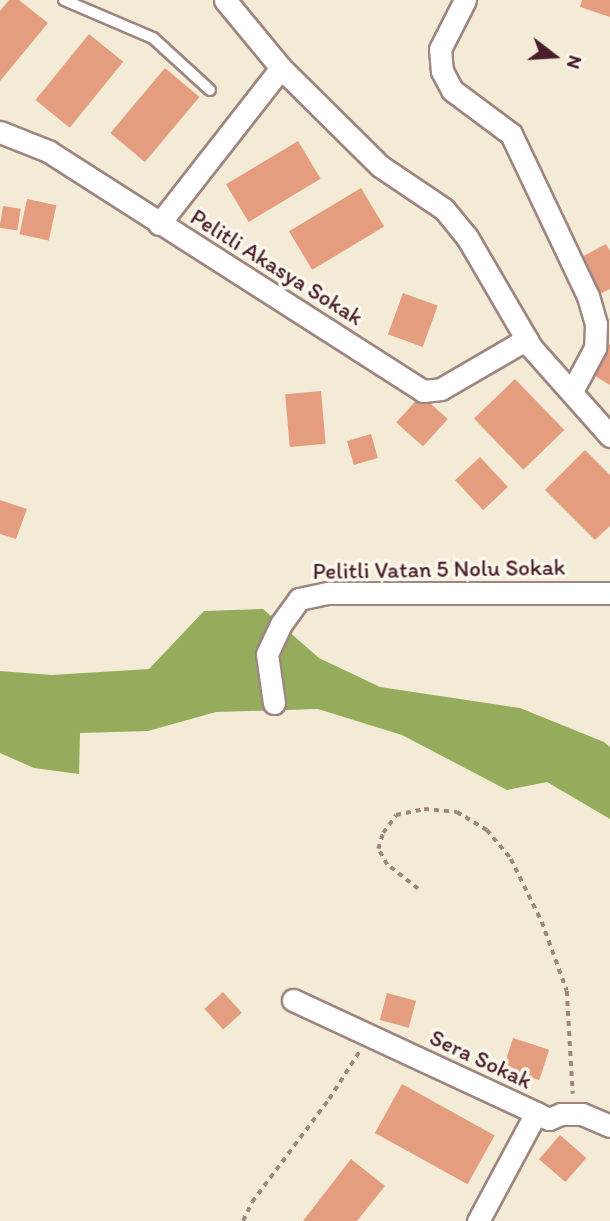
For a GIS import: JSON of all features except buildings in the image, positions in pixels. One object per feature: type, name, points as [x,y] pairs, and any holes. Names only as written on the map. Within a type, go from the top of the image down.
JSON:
[{"type":"street","points":[[225,0],[281,68],[380,166],[444,209],[467,237],[527,339],[610,436]]},
{"type":"street","points":[[466,0],[440,49],[442,71],[452,90],[511,134],[588,296],[596,324],[595,348],[572,391]]},
{"type":"street","points":[[159,224],[281,68]]},
{"type":"street","name":"Pelitli Akasya Sokak","points":[[0,132],[48,151],[423,391],[442,389],[527,339]]},
{"type":"street","name":"Pelitli Vatan 5 Nolu Sokak","points":[[274,704],[267,654],[281,624],[299,599],[328,593],[610,593]]},
{"type":"street","name":"Sera Sokak","points":[[293,1000],[536,1114],[478,1221]]},
{"type":"street","points":[[536,1114],[549,1119],[561,1114],[582,1114],[610,1126]]},
{"type":"lane","points":[[64,0],[153,38],[210,90]]},
{"type":"path","points":[[418,889],[387,865],[378,849],[383,833],[396,815],[424,808],[457,812],[487,830],[511,859],[542,922],[567,990],[574,1114]]},
{"type":"path","points":[[243,1221],[252,1202],[329,1099],[369,1035]]},
{"type":"green space","points":[[263,609],[319,658],[380,687],[520,708],[604,742],[610,747],[610,819],[547,782],[507,790],[402,735],[318,709],[216,712],[148,731],[80,733],[79,774],[34,768],[0,753],[0,671],[52,675],[149,669],[204,611]]}]
